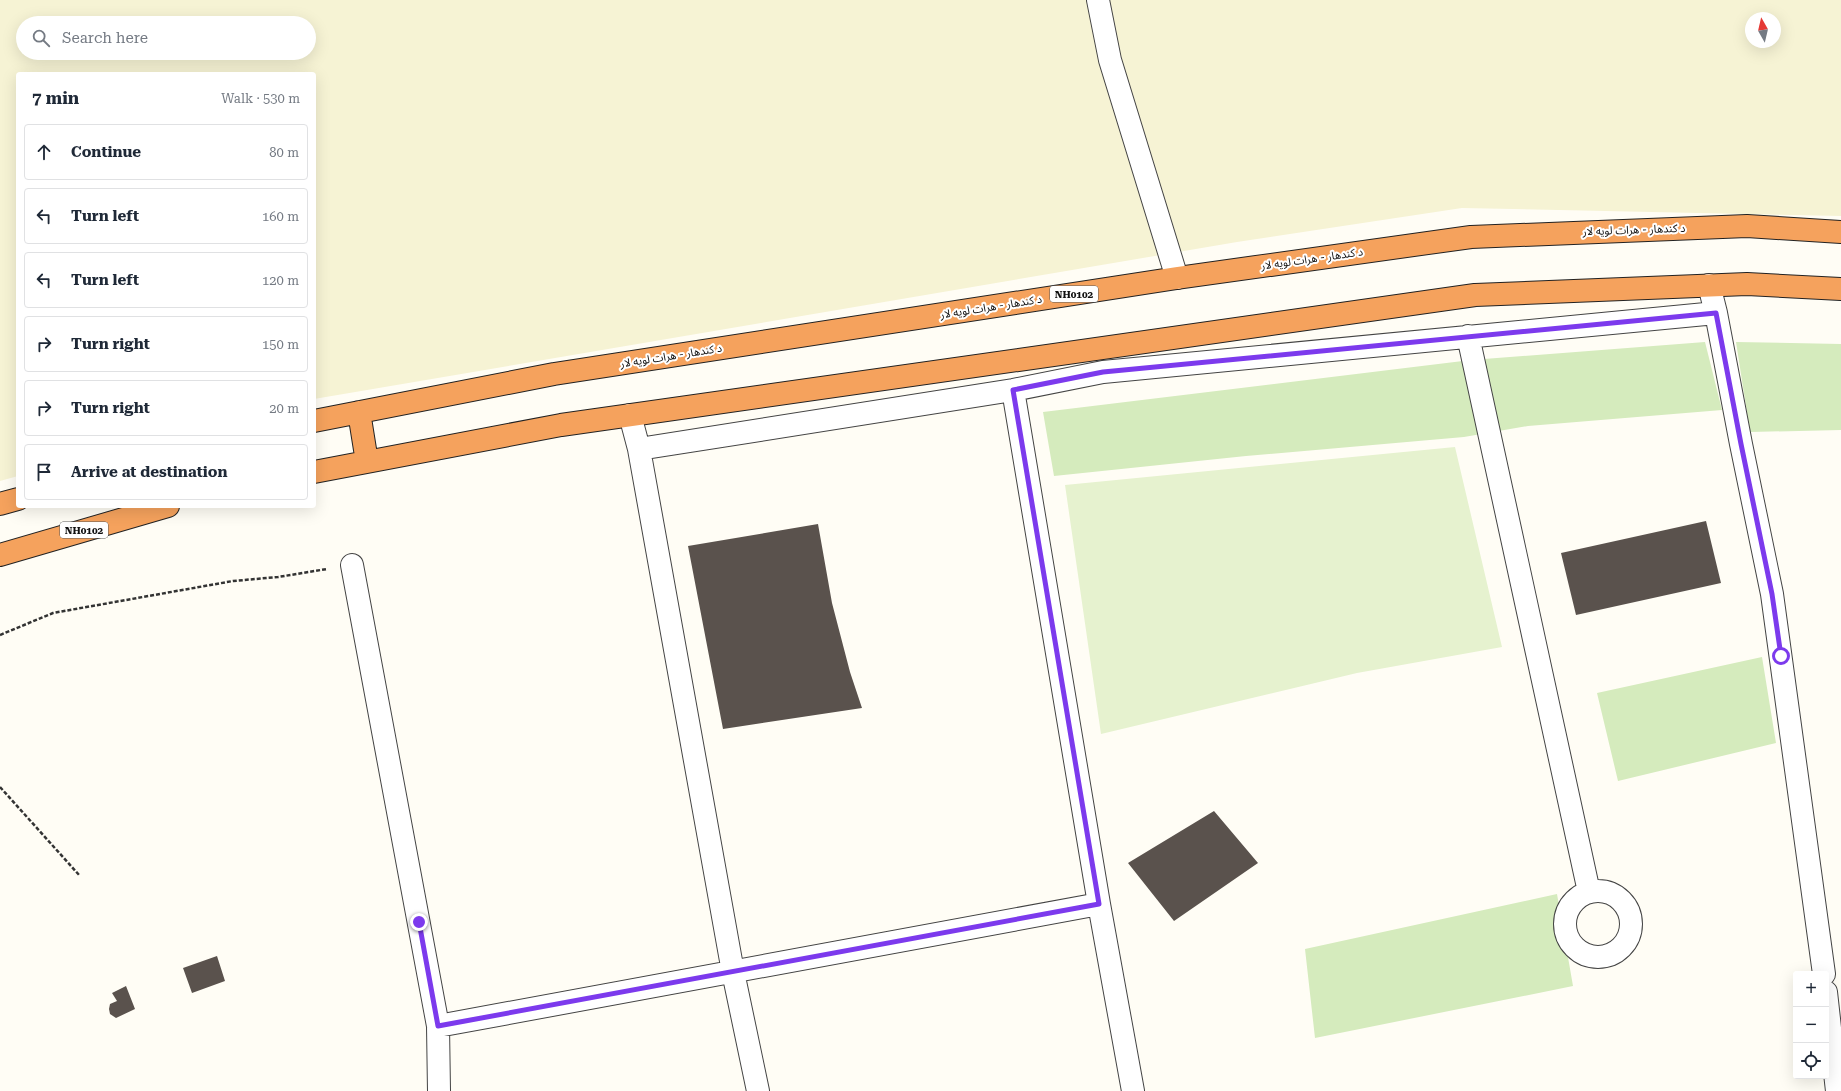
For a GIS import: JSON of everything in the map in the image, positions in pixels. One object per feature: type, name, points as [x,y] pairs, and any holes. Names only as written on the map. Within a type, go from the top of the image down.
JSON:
[{"type":"highway","name":"د کندهار - هرات لويه لار","points":[[316,421],[554,374],[1178,278],[1471,237],[1747,226],[1841,232]]},
{"type":"highway","points":[[316,472],[561,425],[1475,295],[1747,284],[1841,289]]},
{"type":"highway","points":[[359,412],[367,462]]},
{"type":"highway","points":[[0,504],[16,500]]},
{"type":"highway","name":"NH0102","points":[[0,555],[161,508]]},
{"type":"street","points":[[1098,0],[1110,60],[1178,278]]},
{"type":"street","points":[[1709,285],[1716,313],[1772,594],[1824,971]]},
{"type":"street","points":[[639,449],[1013,390],[1103,372],[1716,313]]},
{"type":"street","points":[[1468,336],[1589,892]]},
{"type":"street","points":[[1013,390],[1099,904],[1133,1091]]},
{"type":"street","points":[[630,416],[639,449],[733,972],[758,1091]]},
{"type":"street","points":[[352,565],[438,1026],[439,1091]]},
{"type":"street","points":[[438,1026],[1099,904]]},
{"type":"street","points":[[1829,1007],[1837,1054],[1838,1091]]},
{"type":"path","points":[[0,635],[53,613],[225,582],[278,577],[352,565]]},
{"type":"path","points":[[0,786],[80,876]]},
{"type":"shaded area","points":[[0,0],[1841,0],[1841,216],[1462,208],[1237,242],[316,399],[316,72],[16,72],[16,477],[0,481]]},
{"type":"green space","points":[[1705,342],[1722,410],[1528,426],[1464,437],[1246,456],[1054,476],[1043,412],[1471,360]]},
{"type":"green space","points":[[1736,342],[1841,344],[1841,430],[1750,432]]},
{"type":"green space","points":[[1455,447],[1502,647],[1357,673],[1101,734],[1065,485]]},
{"type":"green space","points":[[1762,657],[1776,743],[1618,781],[1597,693]]},
{"type":"green space","points":[[1557,894],[1573,986],[1315,1038],[1305,949]]},
{"type":"building","points":[[1706,521],[1721,583],[1576,615],[1561,553]]},
{"type":"building","points":[[818,524],[832,603],[850,672],[862,708],[723,729],[688,546]]},
{"type":"building","points":[[1214,811],[1258,863],[1174,921],[1128,863]]},
{"type":"building","points":[[217,956],[225,981],[192,993],[183,968]]},
{"type":"building","points":[[126,986],[135,1009],[116,1018],[110,1014],[109,1009],[110,1004],[117,1001],[112,993]]},
{"type":"route","points":[[419,922],[438,1026],[1099,904],[1013,390],[1103,372],[1716,313],[1772,594],[1781,656]]}]
